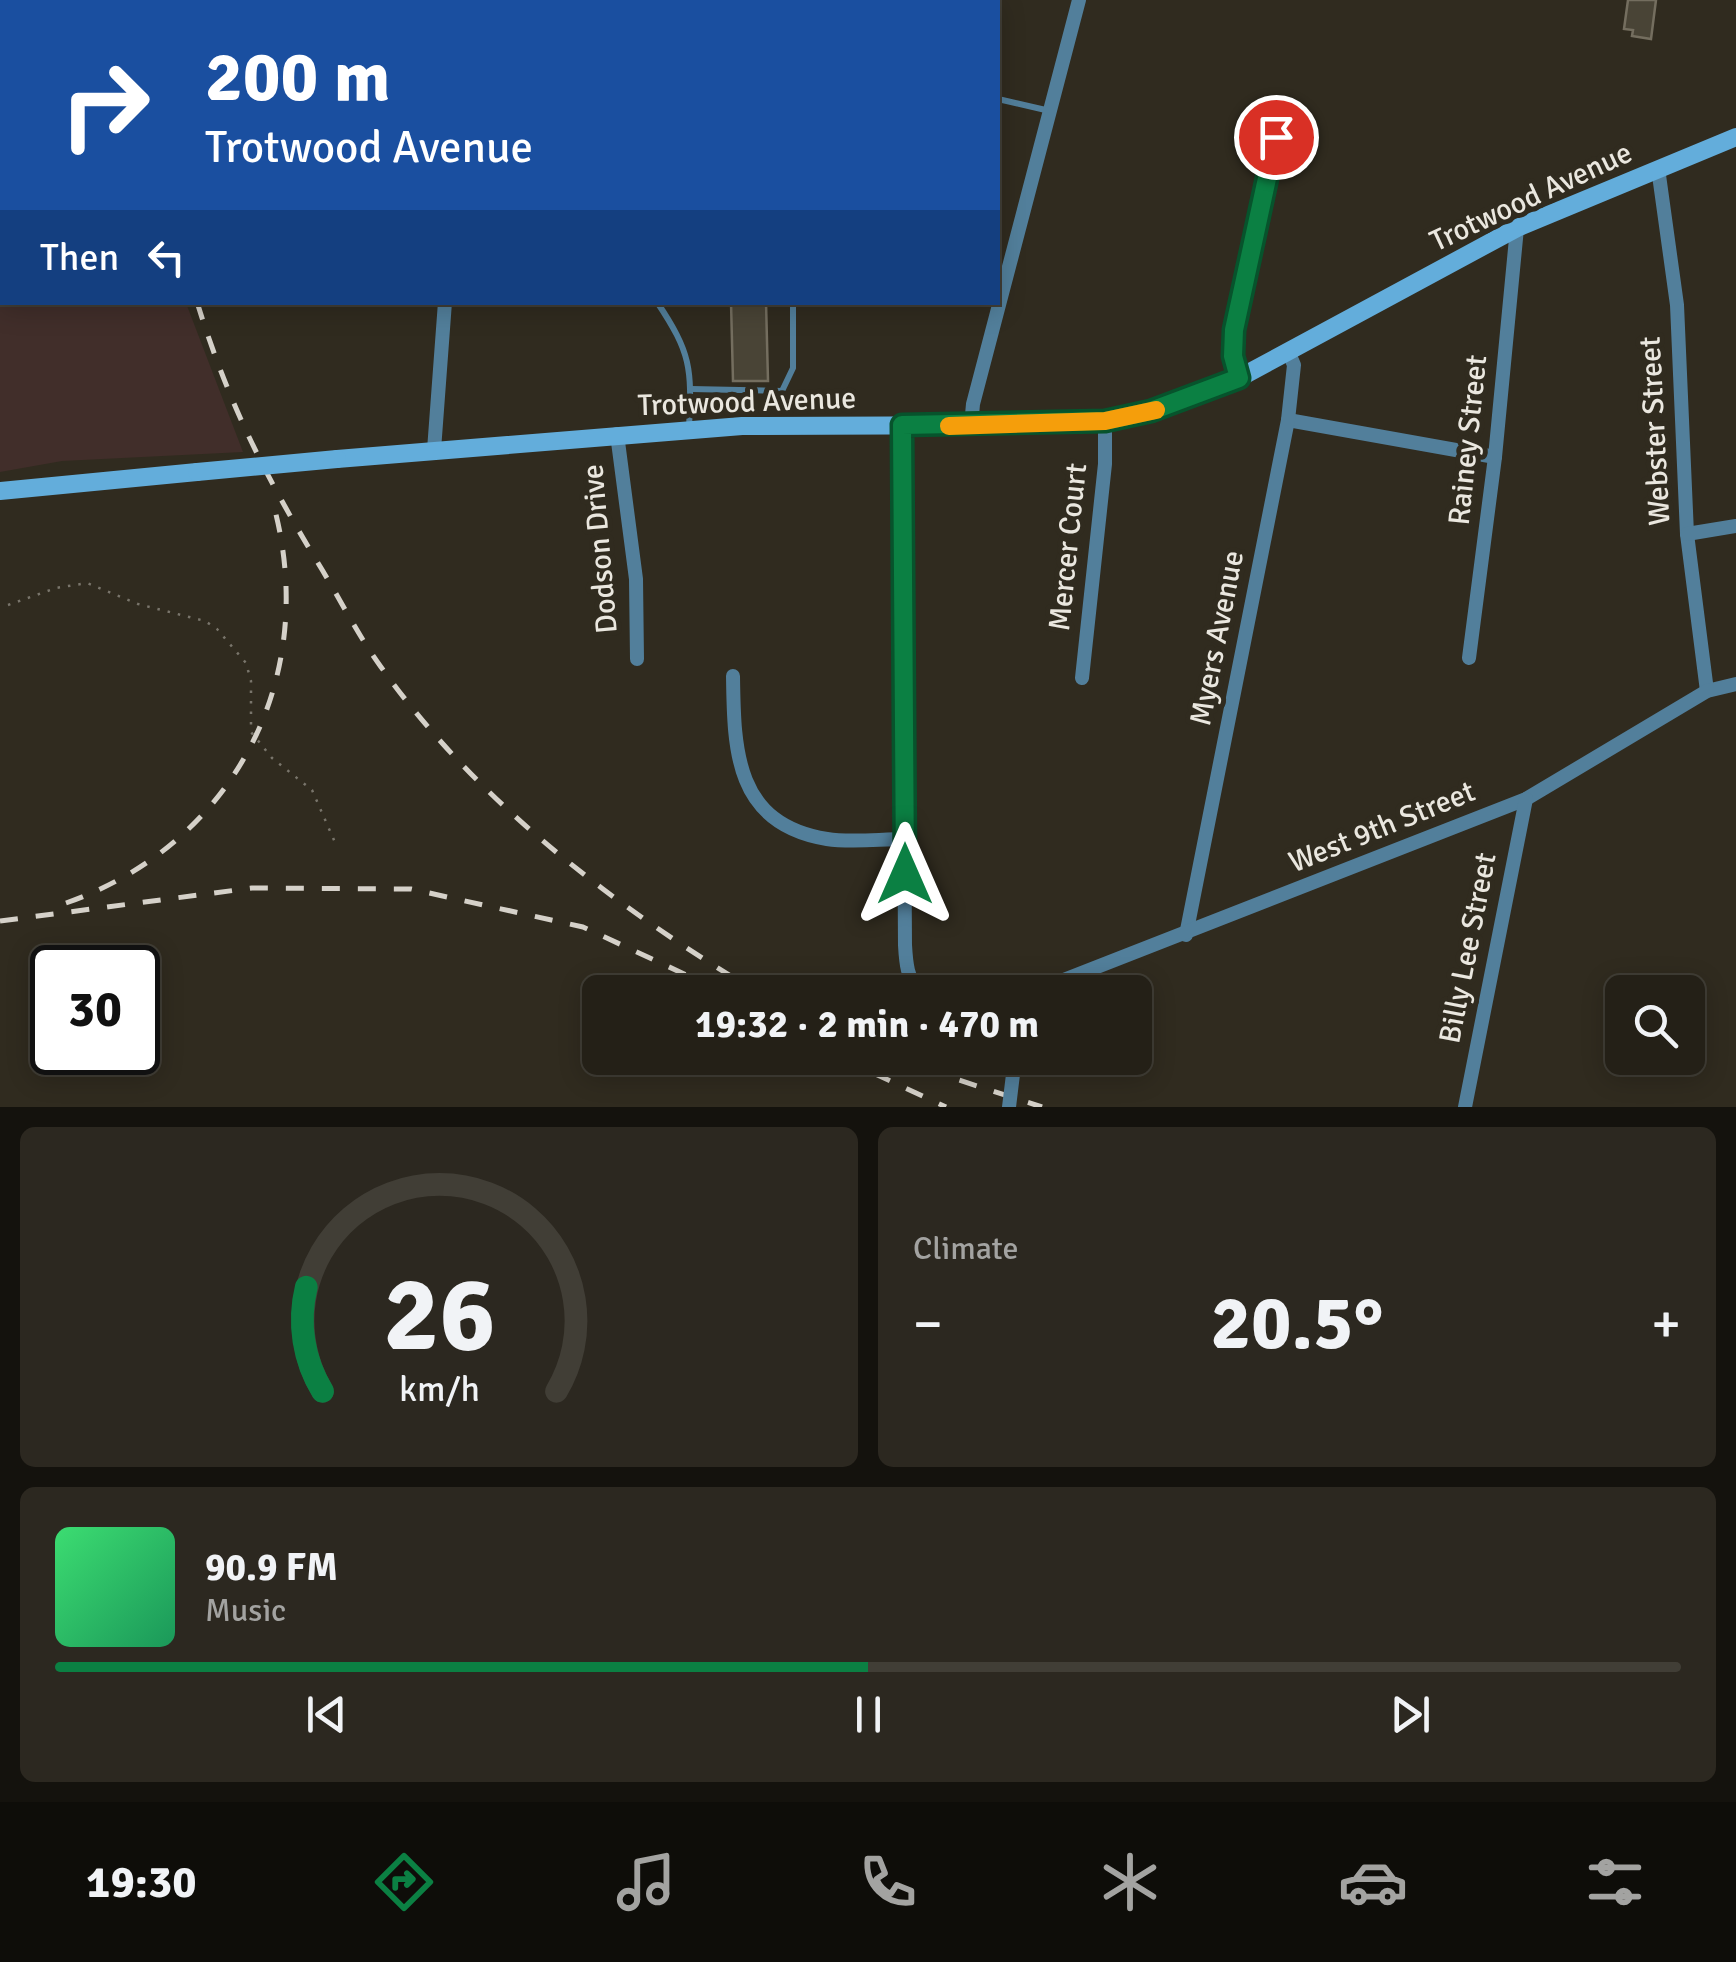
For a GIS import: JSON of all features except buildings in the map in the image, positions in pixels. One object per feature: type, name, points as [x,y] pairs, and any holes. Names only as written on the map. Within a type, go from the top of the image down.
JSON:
[{"type":"main road","name":"Trotwood Avenue","points":[[0,491],[689,429],[1105,421],[1151,411],[1239,378],[1518,228],[1736,137]]},
{"type":"street","points":[[971,426],[1079,0]]},
{"type":"street","points":[[1239,378],[1233,356],[1234,330],[1276,137]]},
{"type":"street","name":"Webster Street","points":[[1658,168],[1677,305],[1687,534],[1707,691]]},
{"type":"street","name":"Rainey Street","points":[[1469,658],[1495,458],[1518,228]]},
{"type":"street","points":[[434,450],[445,305]]},
{"type":"street","name":"Myers Avenue","points":[[1186,936],[1288,420],[1294,364],[1288,351]]},
{"type":"street","points":[[1288,420],[1495,458]]},
{"type":"street","name":"Mercer Court","points":[[1082,678],[1105,464],[1105,421]]},
{"type":"street","points":[[902,425],[906,966],[911,975]]},
{"type":"street","name":"Dodson Drive","points":[[616,434],[636,579],[637,659]]},
{"type":"street","points":[[1687,534],[1736,526]]},
{"type":"street","points":[[733,676],[734,727],[743,781],[760,806],[789,829],[828,839],[905,839]]},
{"type":"street","name":"West 9th Street","points":[[1079,975],[1526,799],[1707,691],[1736,684]]},
{"type":"street","name":"Billy Lee Street","points":[[1465,1107],[1526,799]]},
{"type":"street","points":[[1009,1107],[1013,1075]]},
{"type":"lane","points":[[1000,100],[1050,112]]},
{"type":"lane","points":[[659,305],[685,349],[692,372],[689,429]]},
{"type":"lane","points":[[691,389],[782,391],[793,368],[794,305]]},
{"type":"path","points":[[8,605],[56,588],[87,583],[138,604],[205,620],[217,628],[246,663],[251,682],[251,732],[272,758],[312,790],[337,847]]},
{"type":"shaded area","points":[[0,305],[187,305],[243,452],[62,461],[0,472]]},
{"type":"railway","points":[[198,305],[235,405],[281,499],[364,642],[419,717],[505,807],[552,849],[601,888],[730,975]]},
{"type":"railway","points":[[66,903],[125,876],[176,840],[218,796],[251,746],[273,690],[285,630],[285,567],[273,503]]},
{"type":"railway","points":[[0,921],[252,888],[411,889],[583,927],[686,975]]},
{"type":"railway","points":[[877,1075],[946,1107]]},
{"type":"railway","points":[[943,1075],[1042,1107]]},
{"type":"slow traffic","points":[[949,426],[1105,421],[1156,410]]},
{"type":"route","points":[[905,874],[902,425],[1105,421],[1151,411],[1239,378],[1233,356],[1234,330],[1276,137]]}]
